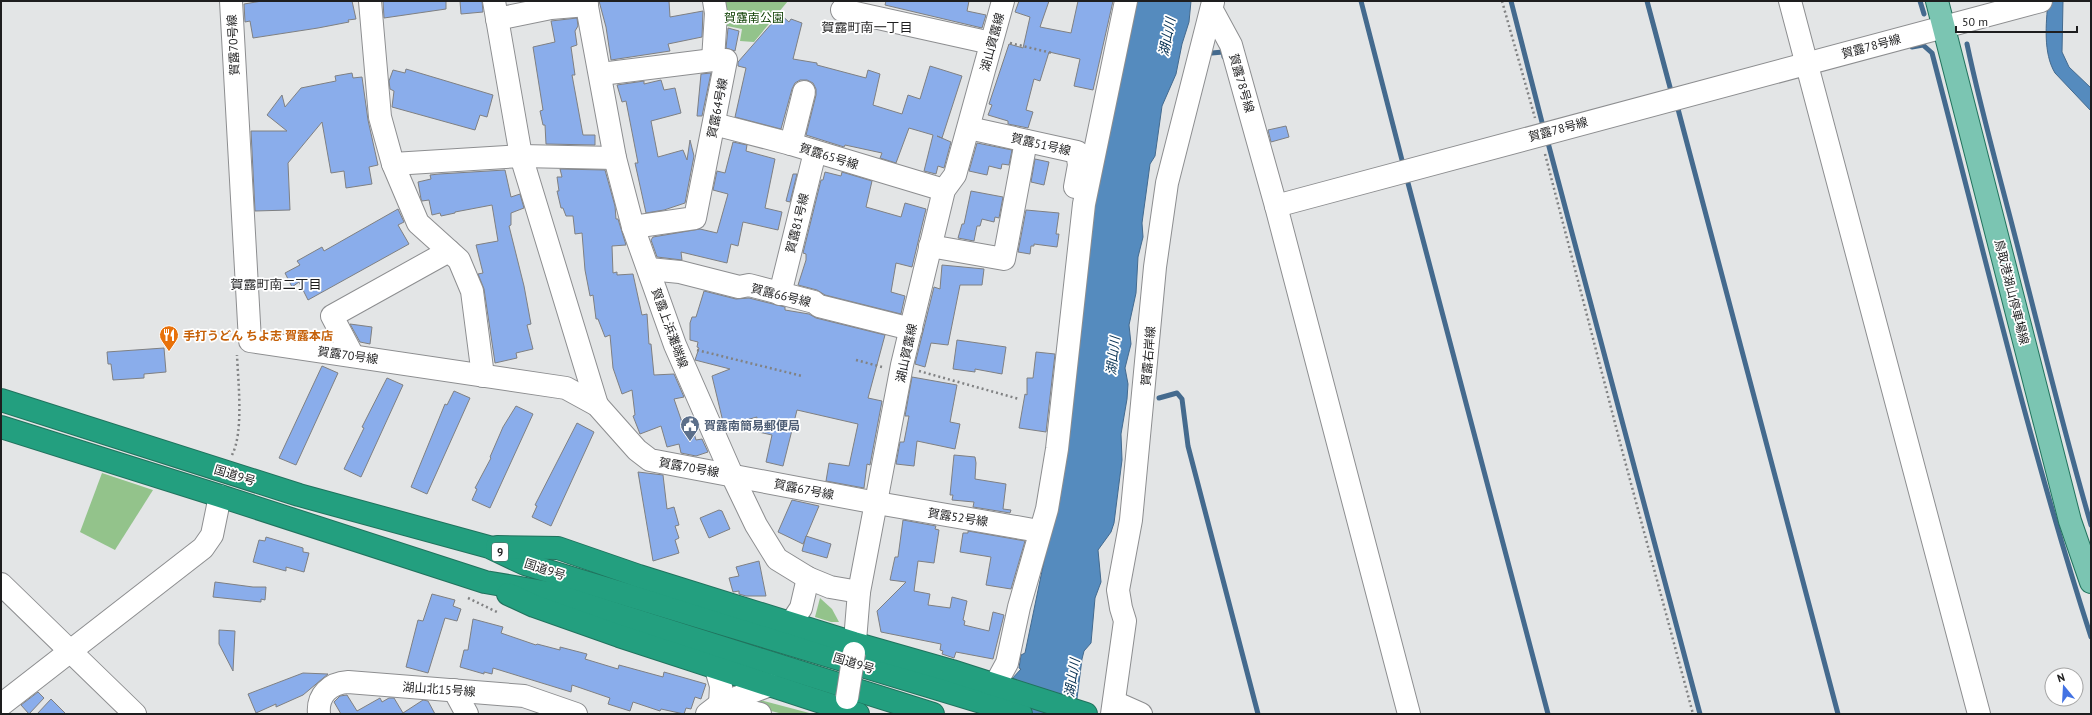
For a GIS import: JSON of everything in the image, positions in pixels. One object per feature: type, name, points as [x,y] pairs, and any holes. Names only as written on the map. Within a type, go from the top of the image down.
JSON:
[{"type":"highway","name":"国道9号","points":[[1,400],[298,495],[489,547],[525,564],[999,693],[1020,714]]},
{"type":"highway","name":"国道9号","points":[[1,427],[485,582],[549,594],[933,714]]},
{"type":"highway","name":"9","points":[[489,547],[558,548],[639,576],[791,623],[854,648],[999,693],[1086,714]]},
{"type":"highway","points":[[485,582],[534,606],[716,669],[849,709]]},
{"type":"main road","name":"鳥取港湖山停車場線","points":[[1937,1],[2070,521],[2091,582]]},
{"type":"street","name":"賀露70号線","points":[[231,1],[250,341],[566,388],[597,405],[637,450],[650,460],[732,475]]},
{"type":"street","points":[[370,1],[380,117],[393,164],[418,223],[459,260],[472,291],[483,376]]},
{"type":"street","points":[[713,60],[716,13],[714,1]]},
{"type":"street","name":"湖山賀露線","points":[[849,709],[860,592],[901,369],[944,190],[955,175],[1003,1]]},
{"type":"street","points":[[999,693],[1019,607],[1046,509],[1057,449],[1084,204],[1126,1]]},
{"type":"street","points":[[1790,1],[1979,714]]},
{"type":"street","name":"賀露78号線","points":[[1213,5],[1231,45],[1276,206],[1540,134],[2041,1]]},
{"type":"street","points":[[587,3],[529,6],[495,10],[521,156],[597,405]]},
{"type":"street","name":"賀露上浜灘端線","points":[[587,3],[615,158],[633,227],[675,345],[732,475],[756,525],[777,559],[808,578],[830,587],[860,592]]},
{"type":"street","name":"賀露右岸線","points":[[1113,708],[1125,621],[1118,590],[1131,520],[1156,267],[1166,191],[1191,84],[1213,5]]},
{"type":"street","points":[[842,10],[992,41]]},
{"type":"street","name":"賀露64号線","points":[[600,74],[713,60],[726,60],[695,218],[633,227]]},
{"type":"street","points":[[791,144],[804,92]]},
{"type":"street","name":"賀露65号線","points":[[714,124],[791,144],[944,190]]},
{"type":"street","name":"賀露51号線","points":[[969,128],[1077,152],[1079,165],[1073,202],[1084,204]]},
{"type":"street","points":[[930,246],[1004,259],[1026,141]]},
{"type":"street","name":"賀露81号線","points":[[780,294],[815,152]]},
{"type":"street","points":[[393,164],[521,156],[615,158]]},
{"type":"street","points":[[1276,206],[1409,714]]},
{"type":"street","points":[[353,356],[332,316],[449,251]]},
{"type":"street","name":"賀露66号線","points":[[649,269],[680,272],[739,287],[749,285],[814,302],[819,306],[911,329]]},
{"type":"street","name":"賀露67号線","points":[[732,475],[876,503]]},
{"type":"street","points":[[1,705],[203,548],[212,535],[220,496]]},
{"type":"street","name":"賀露52号線","points":[[876,503],[1039,531]]},
{"type":"street","points":[[791,623],[801,608],[808,578]]},
{"type":"street","points":[[1,584],[134,714]]},
{"type":"street","points":[[713,709],[720,686],[716,669]]},
{"type":"street","name":"湖山北15号線","points":[[319,714],[319,704],[324,693],[341,683],[524,696],[576,714]]},
{"type":"street","points":[[713,709],[770,685]]},
{"type":"street","points":[[454,690],[467,714]]},
{"type":"street","points":[[1113,708],[1141,714]]},
{"type":"street","points":[[713,709],[760,714]]},
{"type":"path","points":[[1502,1],[1527,96],[1540,134],[1622,450],[1693,714]]},
{"type":"path","points":[[992,41],[1052,53]]},
{"type":"path","points":[[675,345],[802,376]]},
{"type":"path","points":[[856,360],[901,369],[1019,399]]},
{"type":"green space","name":"賀露南公園","points":[[720,1],[788,1],[754,42],[740,41],[742,29],[722,25]]},
{"type":"green space","points":[[102,473],[153,490],[115,550],[80,532]]},
{"type":"green space","points":[[820,598],[832,609],[839,622],[831,622],[815,617]]},
{"type":"green space","points":[[756,699],[813,714],[783,714],[751,706]]},
{"type":"water","name":"湖山川","points":[[1137,1],[1191,1],[1189,22],[1182,44],[1176,74],[1162,106],[1155,156],[1150,164],[1142,223],[1143,237],[1138,257],[1136,293],[1129,325],[1131,344],[1125,368],[1128,384],[1127,399],[1121,434],[1122,460],[1114,523],[1111,532],[1098,550],[1101,582],[1095,598],[1091,643],[1084,651],[1082,659],[1075,714],[1014,714],[1010,681],[1021,669],[1019,668],[1021,655],[1025,653],[1048,542],[1092,215],[1116,85]]},
{"type":"water","points":[[2048,1],[2063,1],[2062,52],[2069,67],[2091,88],[2091,111],[2055,73],[2051,65],[2046,38]]},
{"type":"building","points":[[262,1],[352,1],[356,19],[348,20],[349,22],[318,28],[253,38],[250,21],[245,22],[244,4]]},
{"type":"building","points":[[383,1],[446,1],[446,9],[384,18]]},
{"type":"building","points":[[460,1],[482,1],[483,12],[461,14]]},
{"type":"building","points":[[599,1],[669,1],[670,17],[703,11],[702,37],[668,44],[670,51],[611,60],[606,27]]},
{"type":"building","points":[[886,1],[969,1],[967,11],[986,15],[982,28],[885,5]]},
{"type":"building","points":[[1019,1],[1049,1],[1040,27],[1071,33],[1078,1],[1113,1],[1093,90],[1074,86],[1080,59],[1049,52],[1040,81],[1034,79],[1026,110],[1033,112],[1028,128],[1008,124],[1008,121],[988,115],[992,105],[989,104],[1009,44],[1023,48],[1030,17],[1015,12]]},
{"type":"building","points":[[780,14],[789,22],[791,19],[802,23],[793,59],[817,63],[817,65],[866,78],[868,70],[880,74],[873,105],[902,114],[908,95],[920,99],[930,66],[962,76],[942,138],[937,136],[951,142],[944,168],[938,166],[936,174],[924,171],[933,135],[909,128],[896,163],[880,158],[882,153],[845,145],[844,147],[806,135],[816,95],[816,89],[813,83],[807,80],[800,80],[795,83],[781,129],[735,117],[746,68],[738,66],[738,62]]},
{"type":"building","points":[[577,18],[578,26],[575,31],[577,45],[571,47],[575,75],[572,75],[583,135],[595,135],[595,145],[546,144],[545,125],[543,125],[540,111],[543,110],[533,47],[555,42],[551,21]]},
{"type":"building","points":[[728,28],[739,31],[735,51],[726,48]]},
{"type":"building","points":[[406,69],[493,95],[487,117],[480,115],[475,130],[392,107],[394,91],[390,89],[389,81],[393,70],[405,73]]},
{"type":"building","points":[[352,73],[353,78],[362,77],[368,120],[378,165],[369,167],[372,184],[346,188],[344,171],[331,173],[322,122],[288,163],[290,210],[255,211],[251,131],[287,131],[267,115],[282,95],[285,107],[301,88],[336,81],[335,76]]},
{"type":"building","points":[[711,73],[702,116],[697,116],[701,74]]},
{"type":"building","points":[[661,80],[664,90],[675,88],[681,113],[651,121],[658,157],[683,150],[687,160],[690,140],[694,156],[685,203],[664,210],[646,213],[635,163],[638,163],[626,101],[622,102],[617,85],[644,81],[644,84]]},
{"type":"building","points":[[1286,126],[1289,137],[1271,142],[1268,130]]},
{"type":"building","points":[[733,142],[747,145],[746,151],[775,159],[765,208],[782,212],[778,230],[743,222],[738,246],[731,244],[727,263],[681,252],[682,260],[657,257],[651,240],[653,237],[700,229],[717,233],[728,194],[713,190],[717,171],[725,173]]},
{"type":"building","points":[[977,143],[1012,150],[1009,165],[1002,164],[1001,169],[989,166],[987,175],[969,171]]},
{"type":"building","points":[[1035,159],[1049,162],[1044,185],[1031,182]]},
{"type":"building","points":[[560,169],[605,170],[615,206],[616,219],[618,219],[626,245],[612,246],[613,273],[617,272],[617,275],[633,274],[642,315],[647,314],[649,344],[651,344],[654,375],[674,374],[684,397],[674,399],[684,428],[692,426],[696,440],[702,439],[708,452],[696,456],[681,453],[679,444],[667,447],[661,426],[640,434],[633,416],[635,415],[632,390],[622,394],[613,368],[610,335],[605,337],[598,319],[596,319],[593,295],[590,296],[585,270],[582,233],[575,234],[573,216],[566,216],[563,208],[561,208],[557,191],[559,191],[557,177],[562,177]]},
{"type":"building","points":[[505,170],[511,197],[520,194],[524,208],[511,213],[511,225],[509,226],[524,286],[531,324],[527,325],[533,349],[516,353],[517,358],[495,363],[484,289],[478,274],[483,273],[476,245],[498,241],[492,205],[441,216],[440,213],[432,215],[429,200],[422,201],[421,199],[418,182],[431,179],[430,175]]},
{"type":"building","points":[[825,172],[841,176],[842,172],[872,181],[866,207],[901,217],[905,203],[926,209],[912,267],[896,263],[891,292],[905,296],[901,314],[825,295],[817,290],[798,285],[806,260],[806,254],[803,253],[821,180],[823,180]]},
{"type":"building","points":[[793,174],[797,174],[790,202],[786,201]]},
{"type":"building","points":[[971,191],[1003,197],[999,218],[995,217],[994,222],[982,219],[980,226],[977,226],[974,241],[958,238],[962,224],[964,224]]},
{"type":"building","points":[[398,209],[404,222],[398,225],[409,244],[308,300],[299,282],[292,287],[285,273],[300,265],[297,261],[322,247],[324,251]]},
{"type":"building","points":[[1026,210],[1059,213],[1056,234],[1059,234],[1057,247],[1034,244],[1034,246],[1031,246],[1030,254],[1018,252]]},
{"type":"building","points":[[942,265],[984,269],[982,285],[960,285],[948,345],[931,343],[925,367],[915,364],[934,287],[940,289]]},
{"type":"building","points":[[704,291],[736,299],[749,298],[785,307],[785,310],[809,314],[816,318],[885,335],[868,398],[882,401],[870,465],[867,464],[864,488],[826,481],[829,463],[849,466],[858,424],[797,410],[783,466],[766,462],[772,435],[754,431],[757,417],[724,426],[712,376],[730,369],[695,360],[699,348],[697,347],[698,342],[690,340],[690,323],[692,317],[696,317]]},
{"type":"building","points":[[350,324],[372,327],[370,344],[360,342]]},
{"type":"building","points":[[957,340],[1006,347],[1002,374],[975,369],[975,372],[953,369]]},
{"type":"building","points":[[164,348],[166,372],[144,374],[144,378],[113,380],[111,364],[108,364],[107,352]]},
{"type":"building","points":[[1036,352],[1055,354],[1046,432],[1019,428],[1025,394],[1027,395],[1027,378],[1033,378]]},
{"type":"building","points":[[322,366],[338,373],[296,465],[279,458]]},
{"type":"building","points":[[912,377],[957,385],[950,422],[960,424],[955,449],[917,441],[914,466],[896,464],[900,442],[904,442],[909,416],[905,416]]},
{"type":"building","points":[[387,378],[403,385],[361,477],[344,469],[364,428],[362,427]]},
{"type":"building","points":[[454,391],[470,398],[427,494],[411,487],[445,404],[447,405]]},
{"type":"building","points":[[516,406],[533,414],[490,508],[472,500],[477,489],[475,488],[491,458],[490,457],[503,427]]},
{"type":"building","points":[[577,423],[594,432],[551,526],[532,517],[537,506],[535,505]]},
{"type":"building","points":[[954,455],[975,457],[975,479],[1006,484],[1003,509],[1011,510],[1010,513],[973,507],[974,502],[952,500],[953,495],[950,495]]},
{"type":"building","points":[[638,472],[663,475],[667,509],[674,507],[679,525],[675,526],[679,538],[675,540],[679,553],[653,561]]},
{"type":"building","points":[[792,500],[819,506],[803,544],[778,532]]},
{"type":"building","points":[[719,510],[722,511],[730,529],[709,538],[700,518]]},
{"type":"building","points":[[903,520],[936,526],[935,529],[939,530],[934,563],[918,561],[914,591],[930,594],[928,605],[950,608],[952,597],[967,601],[963,620],[965,621],[964,625],[989,631],[993,612],[1004,615],[993,659],[956,652],[954,658],[942,654],[943,651],[940,650],[941,644],[881,632],[877,611],[906,582],[890,580],[895,557],[898,557]]},
{"type":"building","points":[[968,531],[1025,541],[1011,589],[986,585],[991,557],[960,552],[963,533],[968,533]]},
{"type":"building","points":[[806,536],[831,544],[827,558],[802,551]]},
{"type":"building","points":[[266,537],[303,548],[303,552],[309,553],[304,572],[286,567],[286,571],[253,562],[259,540],[265,541]]},
{"type":"building","points":[[759,561],[766,596],[746,596],[739,594],[739,591],[733,592],[729,578],[739,576],[736,567]]},
{"type":"building","points":[[215,582],[253,587],[266,587],[265,600],[261,599],[261,602],[213,597]]},
{"type":"building","points":[[432,594],[455,600],[453,606],[461,609],[457,621],[445,618],[428,673],[406,667],[418,620],[423,621]]},
{"type":"building","points":[[473,619],[503,627],[501,633],[536,645],[560,650],[560,647],[587,654],[585,659],[618,669],[619,665],[663,677],[664,672],[706,684],[701,699],[695,697],[691,709],[686,708],[684,714],[661,709],[660,711],[633,702],[630,711],[608,704],[610,698],[572,685],[571,692],[493,668],[492,674],[484,672],[484,674],[460,667],[464,650],[468,650]]},
{"type":"building","points":[[219,630],[235,631],[233,671],[219,644]]},
{"type":"building","points":[[303,673],[328,674],[303,695],[276,707],[276,704],[256,713],[248,694]]},
{"type":"building","points":[[38,692],[44,698],[29,714],[21,705]]},
{"type":"building","points":[[347,695],[357,711],[380,698],[382,702],[389,698],[394,698],[403,713],[423,700],[428,701],[435,714],[341,714],[334,702],[340,696]]},
{"type":"building","points":[[51,699],[66,714],[37,714]]},
{"type":"waterway","points":[[1361,1],[1403,164]]},
{"type":"waterway","points":[[1511,1],[1544,130]]},
{"type":"waterway","points":[[1647,1],[1671,91]]},
{"type":"waterway","points":[[1920,1],[1924,14]]},
{"type":"waterway","points":[[1967,44],[1984,119],[2071,455],[2091,525]]},
{"type":"waterway","points":[[1912,47],[1923,45],[1932,53],[2027,419],[2068,565],[2091,637]]},
{"type":"waterway","points":[[1212,53],[1223,52],[1224,57]]},
{"type":"waterway","points":[[1678,109],[1838,714]]},
{"type":"waterway","points":[[1547,139],[1700,714]]},
{"type":"waterway","points":[[1408,183],[1548,714]]},
{"type":"waterway","points":[[1159,398],[1177,393],[1182,399],[1188,446],[1258,714]]},
{"type":"place","name":"手打うどん ちよ志 賀露本店","points":[[169,352]]},
{"type":"place","name":"賀露南簡易郵便局","points":[[690,442]]},
{"type":"district","name":"賀露町南一丁目","points":[[867,27]]},
{"type":"district","name":"賀露町南二丁目","points":[[276,284]]}]
